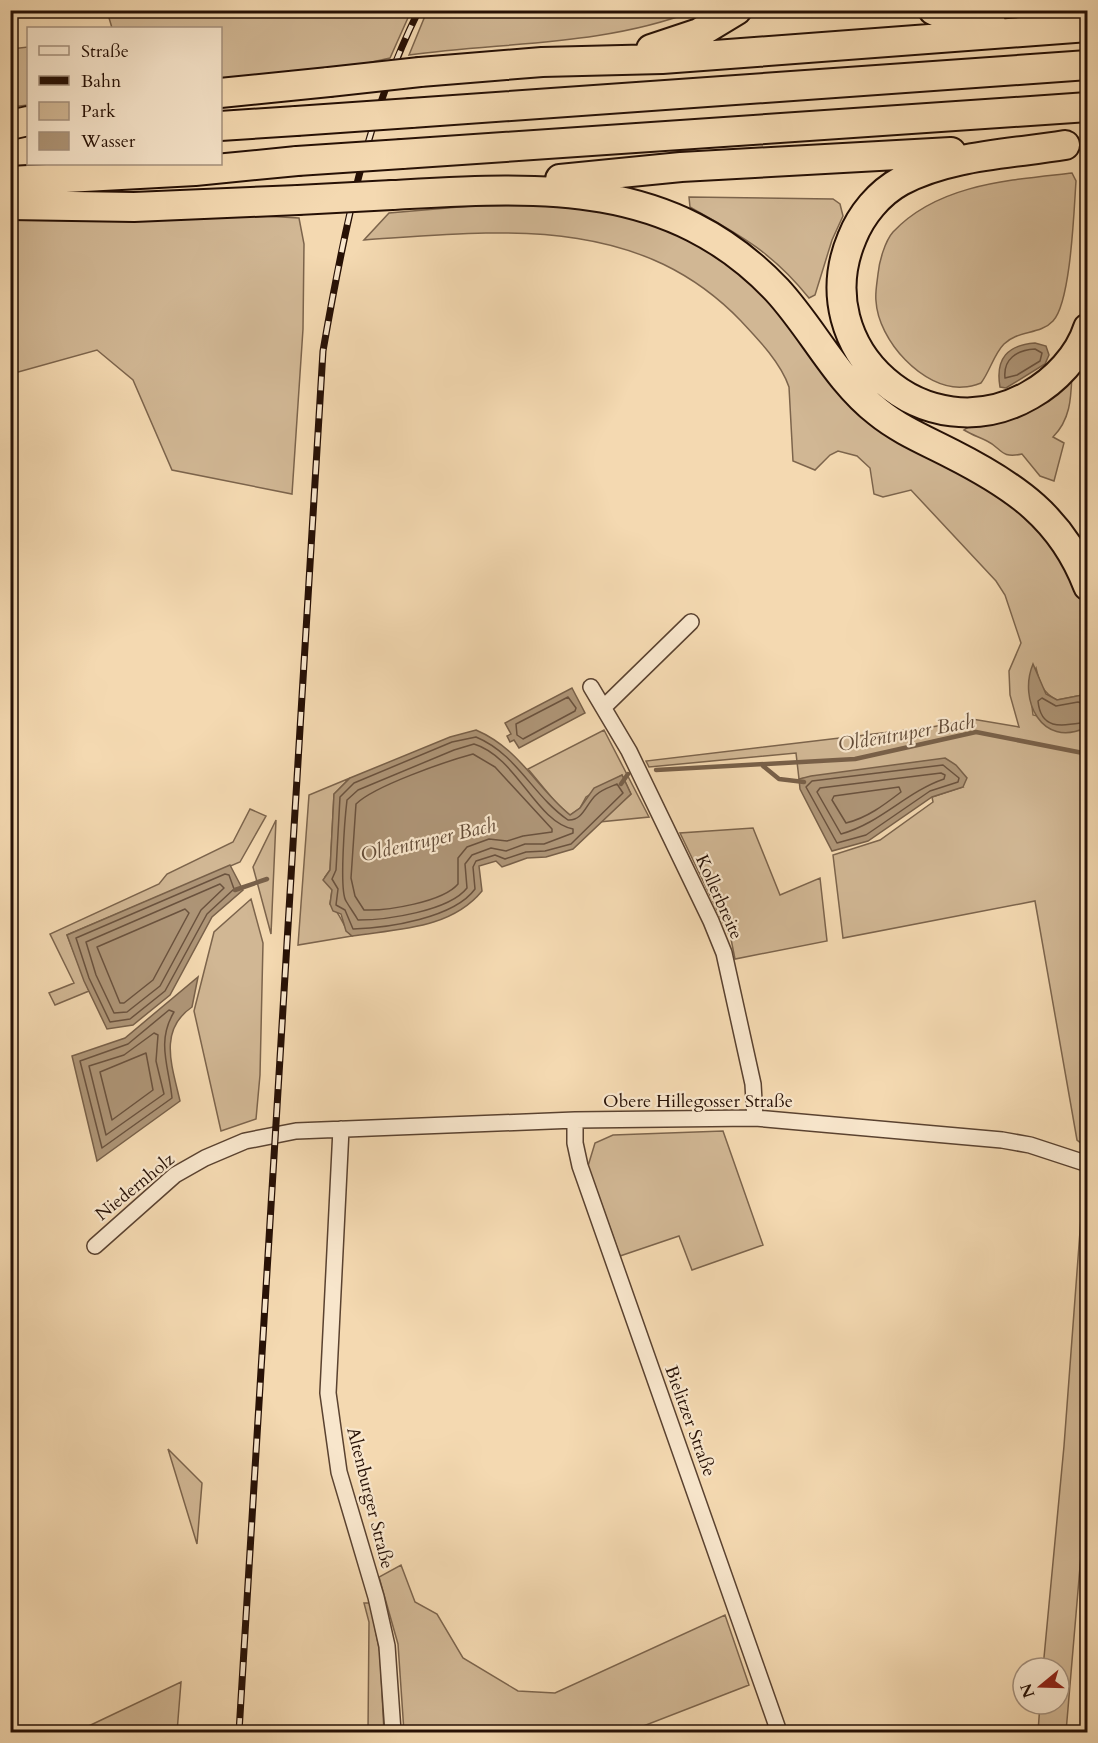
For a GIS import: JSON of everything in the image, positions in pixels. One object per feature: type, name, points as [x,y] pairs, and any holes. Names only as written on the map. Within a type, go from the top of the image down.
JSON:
[{"type":"highway","points":[[593,60],[673,43],[707,29],[737,10]]},
{"type":"highway","points":[[933,10],[971,22],[1078,28]]},
{"type":"highway","points":[[222,93],[420,72],[593,60],[662,59],[1078,28]]},
{"type":"highway","points":[[222,126],[1077,65]]},
{"type":"highway","points":[[10,181],[195,171],[297,161],[1077,108]]},
{"type":"highway","points":[[10,125],[27,121]]},
{"type":"highway","points":[[10,140],[27,139]]},
{"type":"highway","points":[[10,205],[134,207],[392,195],[496,189],[681,167],[1076,145]]},
{"type":"highway","points":[[1076,145],[944,164],[899,182],[880,197],[856,228],[847,249],[842,273],[842,298],[854,343],[882,381],[916,403],[954,412],[997,409],[1018,402],[1041,389],[1074,355],[1088,328]]},
{"type":"highway","points":[[496,189],[569,191],[634,204],[694,228],[726,248],[777,291],[834,366],[877,412],[905,431],[983,471],[1032,504],[1066,542],[1079,562],[1088,586]]},
{"type":"street","points":[[604,707],[691,622]]},
{"type":"street","name":"Kollerbreite","points":[[591,687],[629,751],[711,921],[724,954],[753,1084],[755,1118]]},
{"type":"street","name":"Obere Hillegosser Straße","points":[[341,1129],[575,1120],[755,1118],[1002,1140],[1030,1145],[1084,1163]]},
{"type":"street","name":"Bielitzer Straße","points":[[575,1120],[575,1143],[580,1166],[779,1732]]},
{"type":"street","name":"Niedernholz","points":[[95,1246],[175,1175],[205,1158],[260,1137],[296,1131],[341,1129]]},
{"type":"street","name":"Altenburger Straße","points":[[341,1129],[328,1393],[339,1472],[376,1597],[387,1646],[393,1732]]},
{"type":"green space","points":[[427,10],[694,11],[624,31],[589,37],[409,55]]},
{"type":"green space","points":[[107,11],[411,11],[390,58],[354,66],[222,79],[222,27],[112,27]]},
{"type":"green space","points":[[27,47],[27,105],[11,107],[11,49]]},
{"type":"green space","points":[[1072,173],[1076,181],[1068,276],[1059,311],[1053,321],[1042,329],[1016,336],[1004,344],[979,384],[965,387],[948,386],[918,371],[905,360],[885,331],[876,301],[881,258],[893,232],[911,216],[953,194],[1000,182]]},
{"type":"green space","points":[[689,197],[833,199],[840,204],[843,216],[832,240],[815,295],[809,298],[768,256],[740,236],[690,207]]},
{"type":"green space","points":[[566,205],[640,218],[701,244],[763,291],[804,341],[1034,519],[1075,581],[1087,620],[1087,702],[1082,695],[1057,700],[1052,697],[1042,687],[1036,668],[1029,681],[1033,715],[1085,728],[1087,725],[1087,1148],[1077,1140],[1035,901],[843,938],[833,855],[880,840],[933,802],[932,797],[963,787],[927,761],[799,779],[796,753],[649,767],[646,761],[932,727],[972,719],[1019,727],[1010,695],[1009,671],[1021,643],[1005,595],[996,581],[911,490],[883,497],[874,494],[870,468],[857,456],[838,451],[830,455],[815,470],[793,461],[789,387],[775,360],[741,321],[701,286],[657,262],[612,246],[564,237],[516,233],[364,240],[389,213],[471,206]]},
{"type":"green space","points":[[243,215],[299,218],[304,244],[303,329],[292,494],[172,470],[133,380],[97,350],[11,374],[10,218],[128,220]]},
{"type":"green space","points":[[1072,373],[1067,415],[1053,437],[1064,443],[1054,481],[1040,476],[1022,454],[1005,454],[992,444],[964,430],[970,426],[988,424],[1015,416],[1037,403]]},
{"type":"green space","points":[[604,730],[649,817],[599,822],[631,794],[622,775],[586,797],[580,808],[570,815],[557,804],[528,769]]},
{"type":"green space","points":[[350,778],[334,794],[330,870],[325,877],[332,890],[330,904],[352,936],[298,945],[309,795]]},
{"type":"green space","points":[[250,809],[266,816],[240,862],[67,935],[89,991],[55,1005],[49,993],[74,983],[50,934],[159,884],[167,874],[233,842]]},
{"type":"green space","points":[[276,820],[271,934],[253,867]]},
{"type":"green space","points":[[753,828],[780,895],[820,878],[827,941],[735,959],[731,939],[680,833]]},
{"type":"green space","points":[[251,899],[263,943],[260,1075],[256,1119],[221,1131],[194,1011],[214,932]]},
{"type":"green space","points":[[723,1131],[763,1245],[692,1270],[679,1236],[620,1256],[588,1166],[595,1143],[613,1135]]},
{"type":"green space","points":[[1084,1178],[1088,1179],[1088,1473],[1071,1673],[1071,1656],[1044,1656],[1064,1446]]},
{"type":"green space","points":[[168,1449],[202,1483],[197,1544]]},
{"type":"green space","points":[[401,1565],[415,1602],[437,1614],[463,1658],[518,1691],[555,1693],[725,1615],[749,1685],[628,1732],[404,1732],[398,1644],[379,1577]]},
{"type":"green space","points":[[364,1603],[370,1603],[380,1653],[384,1732],[368,1732],[369,1622]]},
{"type":"green space","points":[[181,1682],[177,1732],[76,1732]]},
{"type":"green space","points":[[1039,1716],[1067,1716],[1066,1732],[1038,1732]]},
{"type":"water","points":[[1035,343],[1046,346],[1049,355],[1045,364],[1006,388],[1000,387],[1000,368],[1005,355],[1017,347]]},
{"type":"water","points":[[1033,664],[1046,694],[1057,700],[1082,695],[1087,702],[1085,728],[1070,732],[1057,732],[1037,717],[1029,692],[1029,678]]},
{"type":"water","points":[[572,688],[585,713],[519,748],[514,740],[510,742],[507,736],[511,734],[505,723]]},
{"type":"water","points":[[476,730],[504,747],[570,815],[580,808],[594,788],[622,775],[631,794],[573,849],[546,857],[527,858],[502,867],[496,861],[479,866],[482,891],[469,904],[455,913],[423,925],[352,936],[346,931],[341,914],[333,911],[330,904],[332,890],[323,880],[330,870],[334,794],[350,778],[450,737]]},
{"type":"water","points":[[945,758],[956,765],[967,778],[963,787],[932,797],[868,841],[832,851],[800,789],[799,779],[811,776]]},
{"type":"water","points":[[230,865],[243,890],[212,917],[170,995],[133,1025],[107,1029],[84,981],[67,935]]},
{"type":"water","points":[[198,977],[192,1007],[181,1016],[171,1038],[171,1062],[180,1101],[97,1161],[72,1056],[125,1038]]},
{"type":"waterway","name":"Oldentruper Bach","points":[[656,770],[855,759],[976,732],[1088,754]]},
{"type":"waterway","points":[[763,766],[779,779],[804,782]]},
{"type":"waterway","name":"Oldentruper Bach","points":[[621,784],[628,774]]},
{"type":"waterway","name":"Oldentruper Bach","points":[[235,890],[267,879]]},
{"type":"railway","points":[[239,1732],[323,351],[348,221],[371,134],[400,50],[419,10]]}]
